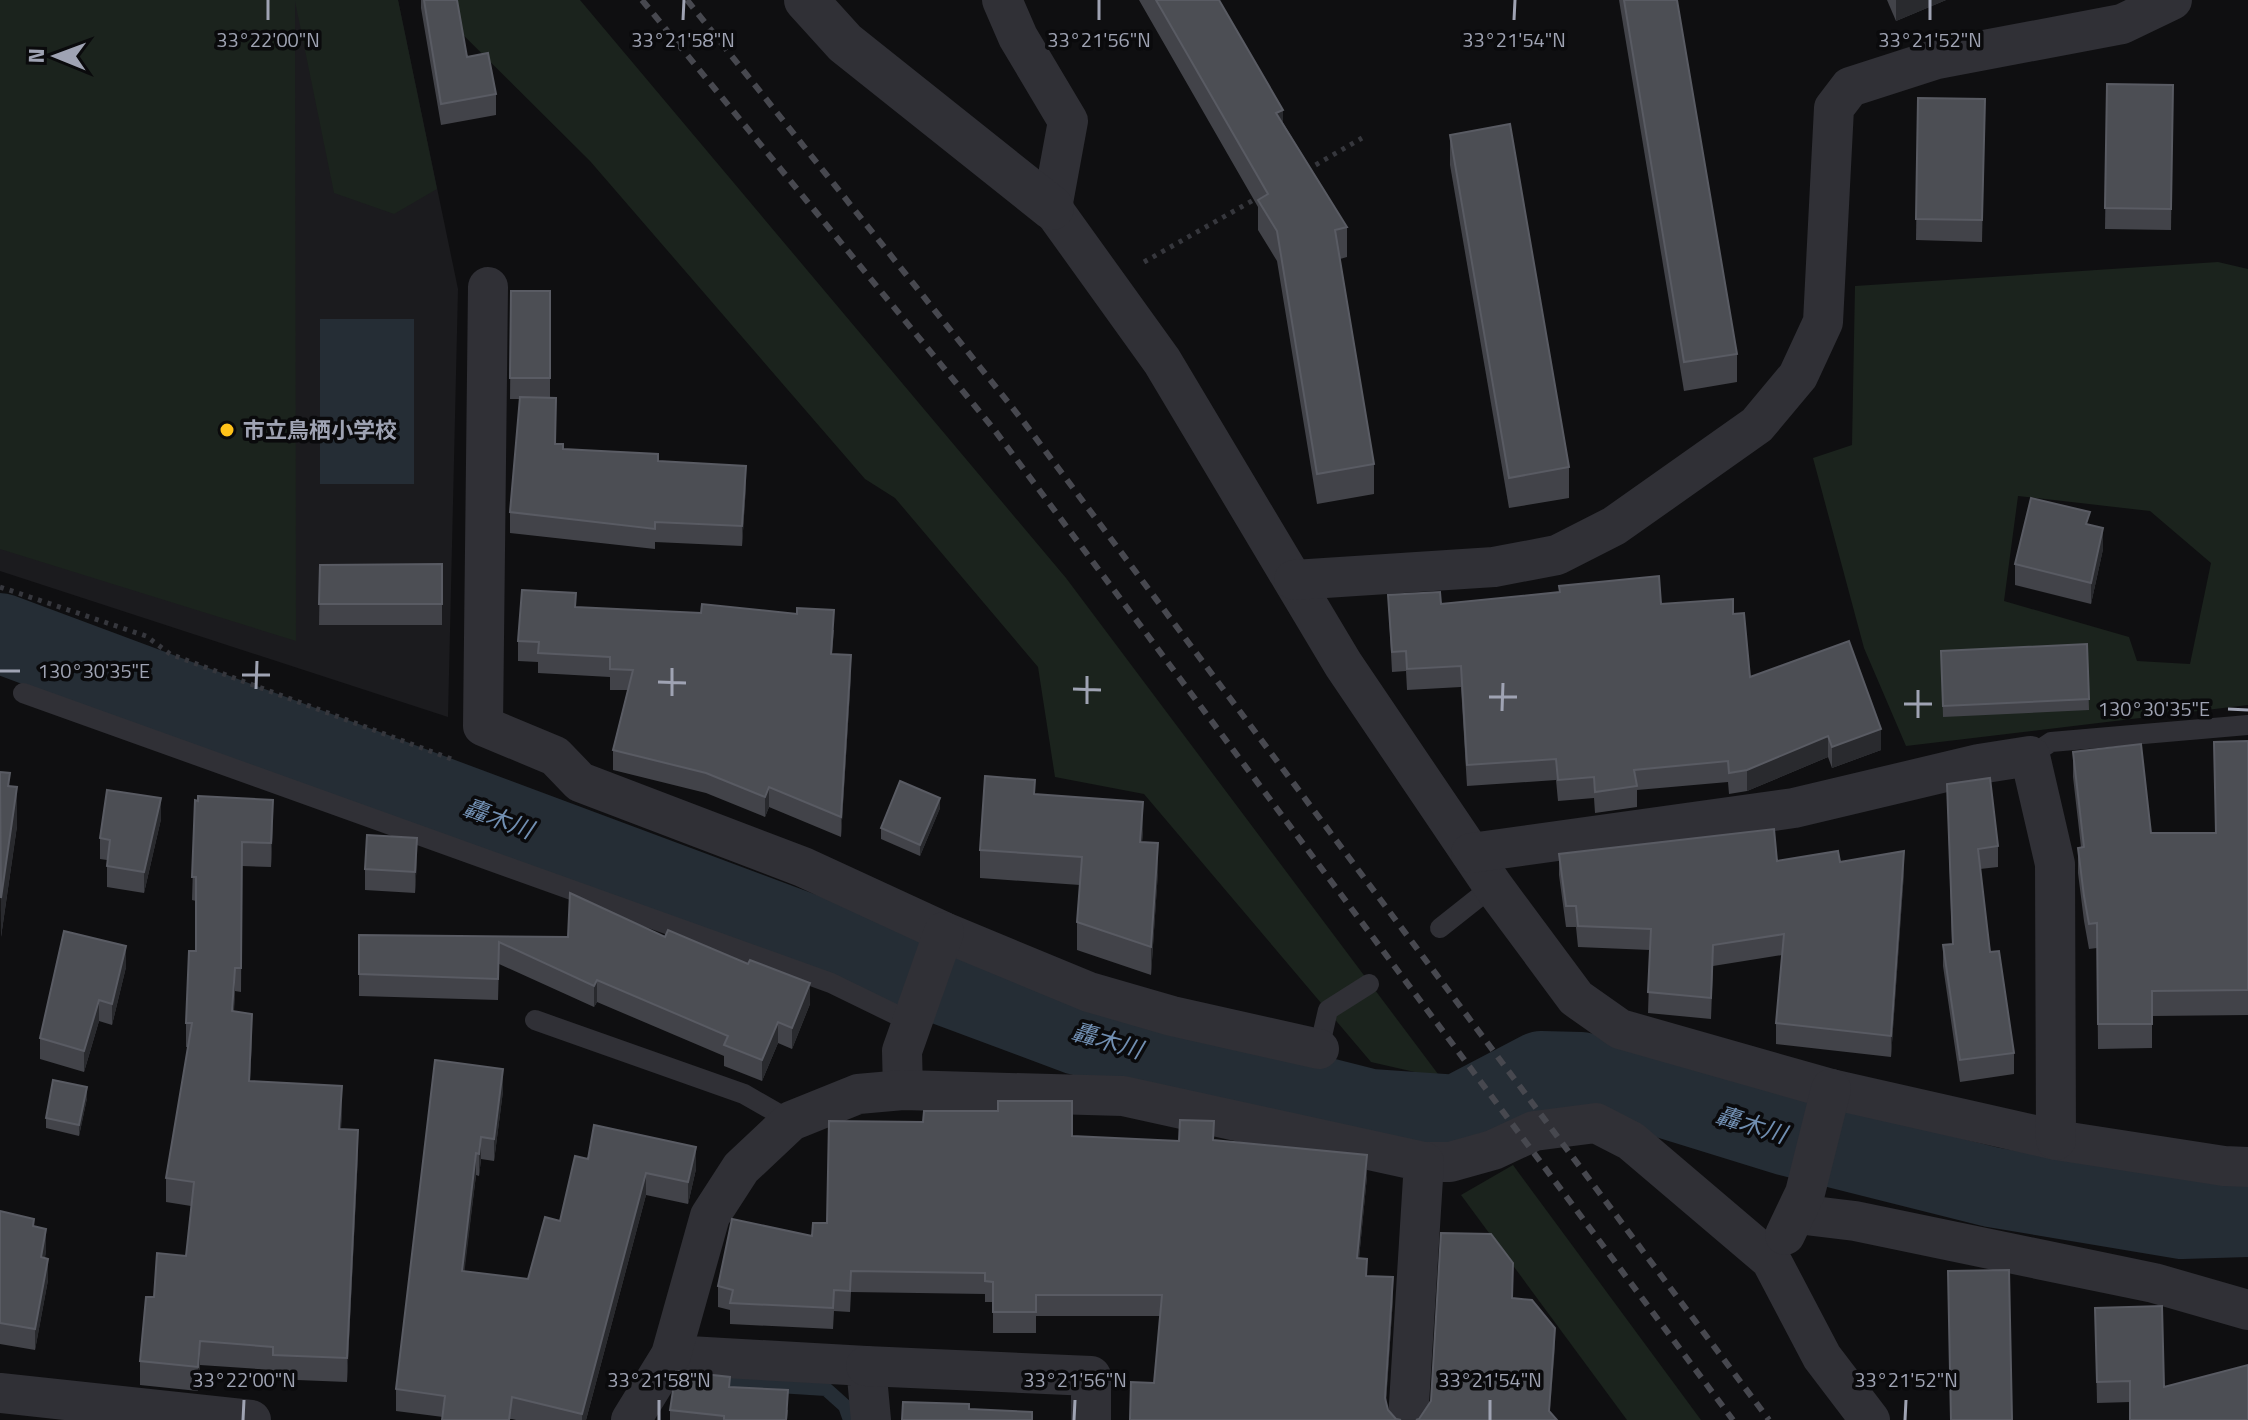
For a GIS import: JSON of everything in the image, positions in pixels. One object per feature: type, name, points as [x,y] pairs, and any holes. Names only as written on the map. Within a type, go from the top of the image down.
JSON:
[{"type":"street","points":[[806,0],[845,43],[1052,208],[1162,361],[1343,664],[1493,886],[1576,998],[1620,1029],[1831,1089],[2056,1140],[2248,1167]]},
{"type":"street","points":[[1002,0],[1018,37],[1068,121],[1052,208]]},
{"type":"street","points":[[1294,580],[1494,567],[1557,555],[1614,526],[1757,425],[1798,376],[1823,322],[1834,108],[1850,87],[1937,59],[2122,24],[2172,0]]},
{"type":"street","points":[[488,287],[483,726],[555,756],[580,782],[803,867],[944,932],[1089,992],[1172,1016],[1319,1049]]},
{"type":"street","points":[[1471,853],[1794,808],[1979,764],[2030,756],[2055,864],[2056,1140]]},
{"type":"street","points":[[903,1090],[902,1051],[944,932]]},
{"type":"street","points":[[1771,1260],[1801,1204],[1831,1089]]},
{"type":"street","points":[[631,1420],[671,1355],[710,1216],[741,1168],[791,1121],[858,1094],[903,1090],[1123,1096],[1424,1162],[1450,1162],[1493,1150],[1534,1131],[1596,1123],[1631,1141],[1771,1260],[1822,1357],[1870,1420]]},
{"type":"street","points":[[1408,1420],[1424,1162]]},
{"type":"street","points":[[1801,1204],[1855,1221],[2154,1283],[2248,1310]]},
{"type":"street","points":[[671,1355],[1091,1376],[1091,1420]]},
{"type":"street","points":[[866,1366],[871,1420]]},
{"type":"street","points":[[0,1393],[251,1420]]},
{"type":"lane","points":[[23,693],[816,978],[911,1022]]},
{"type":"lane","points":[[2030,756],[2051,742],[2248,725]]},
{"type":"lane","points":[[1440,928],[1493,886]]},
{"type":"lane","points":[[1319,1049],[1328,1010],[1369,984]]},
{"type":"lane","points":[[535,1020],[744,1094],[791,1121]]},
{"type":"path","points":[[1294,177],[1362,138]]},
{"type":"path","points":[[1132,269],[1267,192]]},
{"type":"shaded area","name":"市立鳥栖小学校","points":[[0,0],[398,0],[458,289],[448,717],[0,571]]},
{"type":"shaded area","name":"市立鳥栖小学校","points":[[0,0],[398,0],[437,189],[394,214],[334,193],[295,1],[296,641],[0,549]]},
{"type":"shaded area","points":[[428,0],[580,0],[1066,578],[1441,1078],[1371,1062],[1144,794],[1055,777],[1038,667],[895,498],[865,479],[590,161]]},
{"type":"shaded area","points":[[2218,262],[2248,269],[2248,705],[1906,746],[1864,648],[1813,458],[1852,445],[1855,286]],"holes":[[[2018,496],[2150,511],[2211,563],[2190,664],[2137,661],[2129,637],[2004,601]]]},
{"type":"shaded area","points":[[320,319],[414,319],[414,484],[320,484]]},
{"type":"shaded area","points":[[1513,1165],[1701,1420],[1627,1420],[1461,1195]]},
{"type":"building","points":[[424,0],[457,0],[467,57],[488,53],[496,94],[441,104]]},
{"type":"building","points":[[1156,0],[1219,0],[1283,110],[1276,113],[1347,227],[1335,230],[1374,464],[1317,474],[1277,231],[1258,200],[1268,194]]},
{"type":"building","points":[[1624,0],[1677,0],[1737,354],[1684,362]]},
{"type":"building","points":[[2107,84],[2173,85],[2171,209],[2105,208]]},
{"type":"building","points":[[1918,98],[1985,99],[1982,220],[1916,219]]},
{"type":"building","points":[[1510,124],[1569,467],[1509,478],[1450,135]]},
{"type":"building","points":[[511,291],[550,291],[550,378],[510,378]]},
{"type":"building","points":[[520,397],[556,398],[555,444],[563,444],[563,449],[658,454],[658,461],[746,466],[742,526],[655,522],[655,529],[510,512]]},
{"type":"building","points":[[2031,498],[2090,512],[2086,524],[2103,528],[2091,583],[2015,564]]},
{"type":"building","points":[[442,564],[442,604],[319,604],[320,565]]},
{"type":"building","points":[[1659,576],[1661,604],[1733,599],[1733,614],[1744,613],[1750,677],[1849,641],[1881,729],[1832,747],[1828,736],[1747,770],[1729,773],[1728,761],[1634,770],[1637,786],[1595,792],[1594,777],[1558,780],[1556,759],[1467,765],[1461,666],[1407,669],[1406,651],[1392,652],[1388,595],[1440,592],[1441,604],[1560,592],[1559,586]]},
{"type":"building","points":[[522,590],[576,593],[575,607],[701,613],[702,604],[797,614],[797,608],[834,610],[831,654],[851,655],[841,817],[769,787],[765,797],[706,773],[613,750],[633,670],[610,669],[610,657],[538,653],[539,642],[518,641]]},
{"type":"building","points":[[2087,644],[2089,699],[1943,706],[1941,651]]},
{"type":"building","points":[[2248,741],[2248,990],[2152,991],[2152,1024],[2098,1024],[2097,923],[2089,924],[2084,896],[2078,848],[2084,847],[2073,752],[2141,744],[2151,833],[2216,833],[2214,742]]},
{"type":"building","points":[[0,772],[10,773],[8,786],[17,787],[1,898]]},
{"type":"building","points":[[985,776],[1035,780],[1034,794],[1143,802],[1140,842],[1158,843],[1151,947],[1077,922],[1082,857],[980,850]]},
{"type":"building","points":[[1990,778],[1998,846],[1978,849],[1990,952],[1999,951],[2014,1053],[1960,1060],[1943,945],[1953,944],[1947,784]]},
{"type":"building","points":[[900,781],[940,798],[920,845],[881,828]]},
{"type":"building","points":[[107,790],[161,798],[144,872],[107,866],[110,840],[100,838]]},
{"type":"building","points":[[198,796],[273,800],[271,843],[242,842],[241,968],[235,968],[232,1011],[252,1014],[249,1081],[342,1086],[339,1129],[358,1130],[347,1358],[273,1355],[273,1347],[200,1341],[198,1367],[140,1361],[146,1297],[154,1297],[157,1253],[186,1256],[194,1182],[166,1178],[192,1023],[186,1023],[189,951],[196,951],[196,877],[192,877],[195,800],[198,801]]},
{"type":"building","points":[[1774,829],[1777,861],[1838,851],[1840,862],[1904,851],[1891,1036],[1776,1023],[1784,934],[1713,945],[1711,998],[1648,992],[1651,929],[1578,926],[1576,906],[1566,906],[1559,854]]},
{"type":"building","points":[[367,835],[417,838],[415,872],[365,869]]},
{"type":"building","points":[[570,893],[665,937],[668,930],[748,964],[750,960],[810,983],[792,1028],[778,1022],[762,1060],[724,1045],[728,1036],[597,980],[594,986],[499,942],[498,979],[359,974],[359,935],[568,937]]},
{"type":"building","points":[[64,931],[126,946],[112,1004],[99,1000],[84,1051],[40,1038]]},
{"type":"building","points":[[435,1060],[503,1069],[494,1139],[481,1137],[479,1154],[476,1153],[462,1271],[528,1279],[545,1217],[560,1221],[575,1156],[588,1159],[594,1125],[696,1147],[688,1182],[646,1173],[582,1414],[512,1397],[509,1420],[442,1420],[445,1396],[396,1389]]},
{"type":"building","points":[[53,1080],[87,1087],[79,1125],[46,1118]]},
{"type":"building","points":[[998,1101],[1072,1101],[1072,1136],[1179,1141],[1180,1120],[1214,1121],[1213,1140],[1367,1155],[1357,1258],[1367,1259],[1366,1276],[1393,1277],[1385,1398],[1388,1410],[1401,1420],[1130,1420],[1131,1382],[1154,1383],[1162,1295],[1036,1295],[1036,1312],[993,1312],[993,1282],[985,1281],[985,1273],[851,1271],[850,1291],[834,1290],[833,1308],[730,1303],[733,1290],[718,1286],[732,1219],[812,1236],[813,1223],[827,1223],[829,1121],[923,1122],[924,1111],[998,1111]]},
{"type":"building","points":[[0,1211],[34,1219],[33,1226],[46,1229],[41,1257],[48,1259],[35,1329],[0,1323]]},
{"type":"building","points":[[1441,1233],[1491,1234],[1513,1263],[1512,1298],[1532,1300],[1555,1328],[1549,1411],[1557,1420],[1416,1420],[1431,1401]]},
{"type":"building","points":[[2009,1270],[2012,1420],[1951,1420],[1948,1271]]},
{"type":"building","points":[[2162,1306],[2164,1387],[2248,1365],[2248,1420],[2130,1420],[2130,1381],[2097,1382],[2095,1308]]},
{"type":"building","points":[[676,1371],[730,1377],[729,1387],[788,1390],[786,1420],[724,1420],[724,1416],[670,1410]]},
{"type":"building","points":[[903,1402],[969,1404],[969,1409],[1032,1412],[1032,1420],[902,1420]]},
{"type":"waterway","name":"轟木川","points":[[0,633],[1078,1035],[1370,1109],[1457,1115],[1541,1071],[1581,1072],[1788,1136],[1991,1187],[2182,1219],[2248,1217]]},
{"type":"waterway","points":[[716,1382],[826,1389],[845,1406],[850,1420]]},
{"type":"railway","points":[[642,0],[993,428],[1733,1420]]},
{"type":"railway","points":[[687,0],[1023,421],[1769,1420]]},
{"type":"place","name":"市立鳥栖小学校","points":[[227,430]]}]
